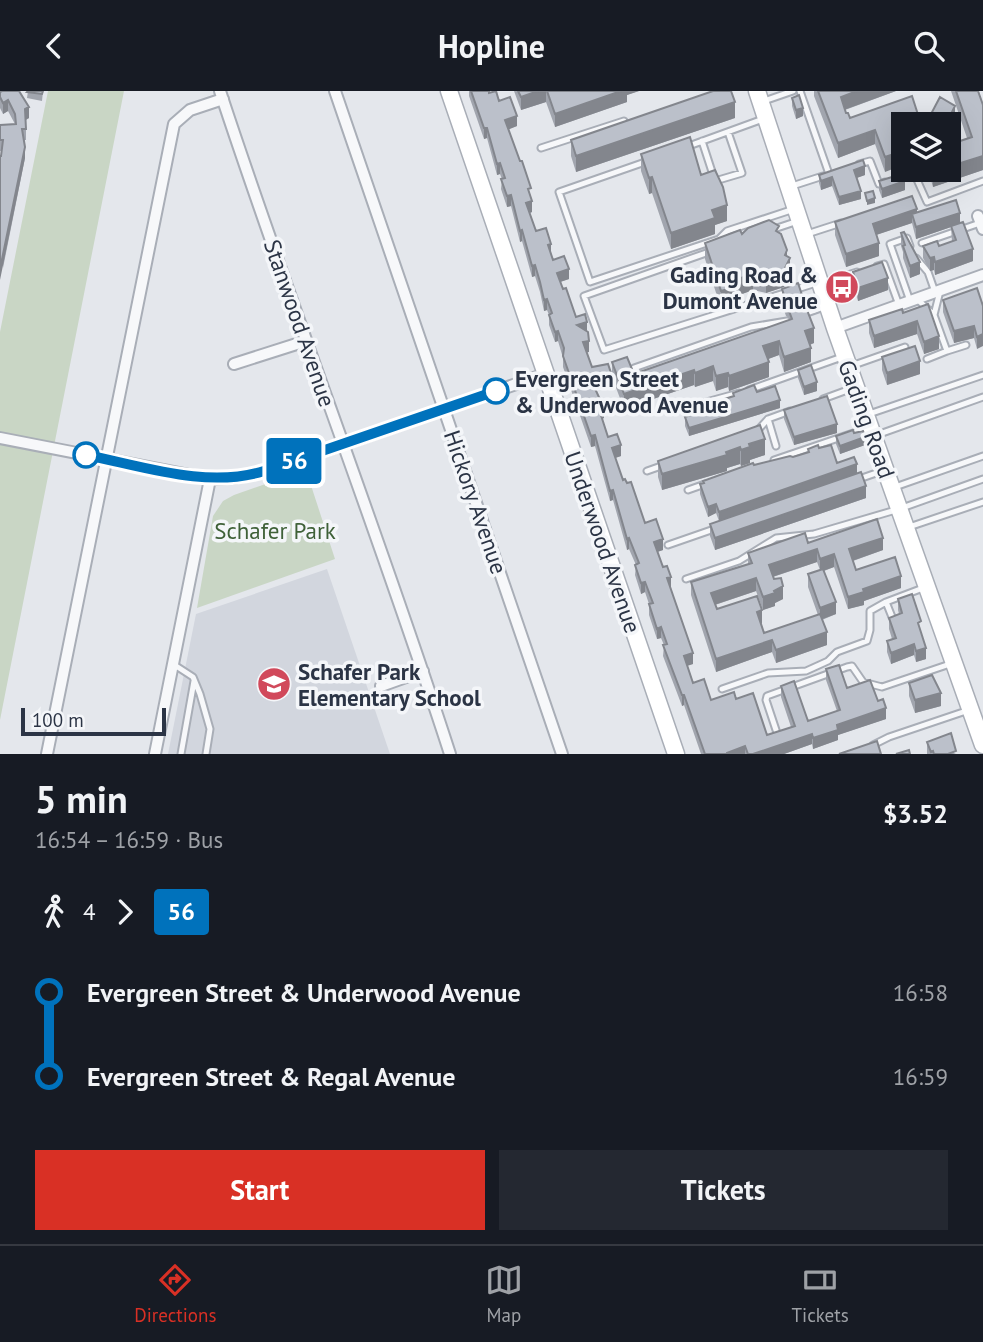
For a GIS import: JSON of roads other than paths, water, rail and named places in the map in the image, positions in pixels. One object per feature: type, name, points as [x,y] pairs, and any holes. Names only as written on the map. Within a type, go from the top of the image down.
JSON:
[{"type":"street","name":"Hickory Avenue","points":[[335,91],[562,754]]},
{"type":"street","name":"Underwood Avenue","points":[[449,91],[676,754]]},
{"type":"street","points":[[47,754],[174,124],[190,110],[222,95]]},
{"type":"street","name":"Stanwood Avenue","points":[[222,95],[450,754]]},
{"type":"street","name":"Gading Road","points":[[761,104],[827,306],[983,745]]},
{"type":"street","points":[[835,328],[983,275]]},
{"type":"street","points":[[234,364],[306,341]]},
{"type":"street","points":[[0,438],[210,479],[229,479],[256,474],[545,374]]},
{"type":"street","points":[[155,754],[210,479]]},
{"type":"street","points":[[380,686],[423,671]]},
{"type":"lane","points":[[676,150],[728,132],[761,104],[793,91]]},
{"type":"lane","points":[[800,91],[830,174]]},
{"type":"lane","points":[[541,148],[632,119]]},
{"type":"lane","points":[[702,141],[715,181],[742,173],[728,132]]},
{"type":"lane","points":[[650,160],[559,193],[590,282],[719,239],[727,231],[800,221],[848,221]]},
{"type":"lane","points":[[848,168],[870,161],[879,184],[914,173],[927,202],[983,181]]},
{"type":"lane","points":[[789,187],[837,171]]},
{"type":"lane","points":[[769,231],[800,221]]},
{"type":"lane","points":[[922,243],[981,222]]},
{"type":"lane","points":[[909,302],[890,244],[907,238],[913,254],[928,272],[937,292],[934,315],[947,351]]},
{"type":"lane","points":[[720,248],[584,296],[604,350],[862,271]]},
{"type":"lane","points":[[873,267],[884,264],[909,302],[934,315]]},
{"type":"lane","points":[[803,315],[827,306]]},
{"type":"lane","points":[[634,368],[751,327],[787,321]]},
{"type":"lane","points":[[927,359],[966,345]]},
{"type":"lane","points":[[688,407],[905,347]]},
{"type":"lane","points":[[764,464],[870,426],[983,375]]},
{"type":"lane","points":[[813,403],[856,387]]},
{"type":"lane","points":[[870,426],[983,397]]},
{"type":"lane","points":[[755,433],[768,419],[792,410]]},
{"type":"lane","points":[[768,419],[776,446]]},
{"type":"lane","points":[[892,488],[983,456]]},
{"type":"lane","points":[[647,471],[667,464]]},
{"type":"lane","points":[[856,480],[885,470]]},
{"type":"lane","points":[[686,579],[739,561],[776,538],[814,534],[899,509],[983,479]]},
{"type":"lane","points":[[688,490],[714,481]]},
{"type":"lane","points":[[906,528],[983,502]]},
{"type":"lane","points":[[668,545],[718,527]]},
{"type":"lane","points":[[722,689],[768,673],[806,671],[828,661],[836,652],[867,641],[870,611],[926,586]]},
{"type":"lane","points":[[886,602],[892,617]]},
{"type":"lane","points":[[776,730],[767,696],[852,666],[863,682],[882,687],[953,663]]},
{"type":"lane","points":[[173,664],[194,681],[210,729],[206,754]]},
{"type":"lane","points":[[181,754],[194,681]]},
{"type":"lane","points":[[870,746],[970,709]]},
{"type":"place","name":"Gading Road & Dumont Avenue","points":[[842,287]]},
{"type":"place","name":"Evergreen Street & Underwood Avenue","points":[[496,391]]},
{"type":"place","name":"Schafer Park Elementary School","points":[[274,684]]},
{"type":"park label","name":"Schafer Park","points":[[275,530]]}]
